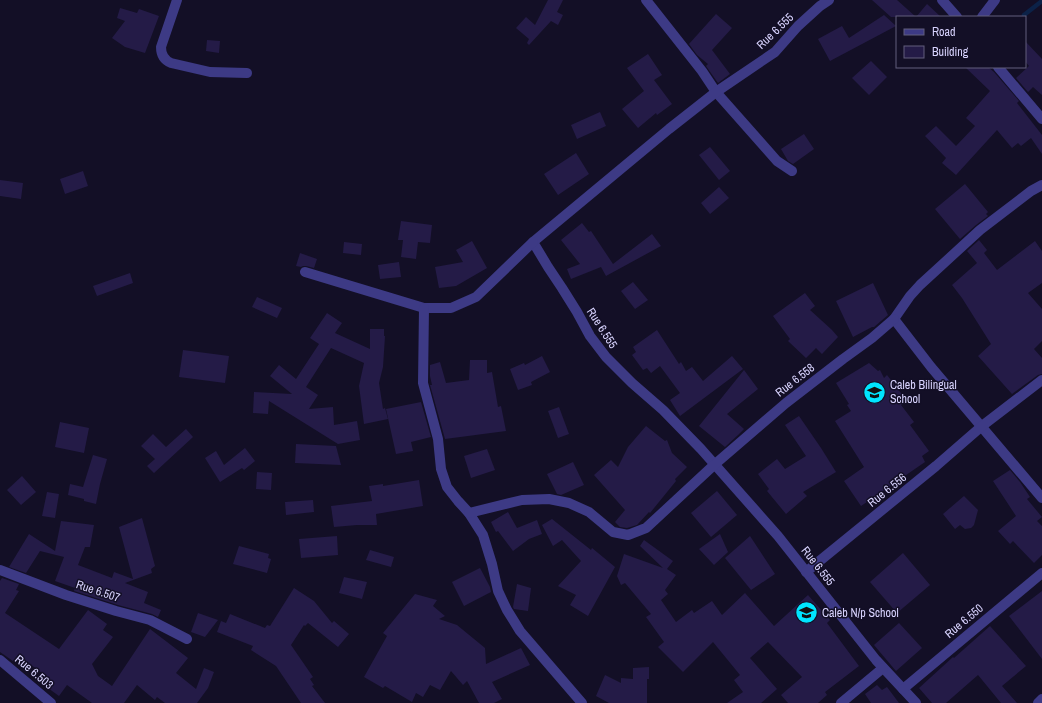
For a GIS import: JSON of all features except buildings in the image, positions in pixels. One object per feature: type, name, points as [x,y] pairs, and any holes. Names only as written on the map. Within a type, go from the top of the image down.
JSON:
[{"type":"street","points":[[177,0],[161,47],[162,56],[171,63],[210,72],[247,72]]},
{"type":"street","points":[[646,0],[702,71],[716,92],[777,161],[792,171]]},
{"type":"street","name":"Rue 6.555","points":[[829,0],[802,22],[775,52],[716,92],[533,242],[577,312],[590,336],[606,357],[632,383],[663,410],[701,449],[778,536],[883,668],[916,703]]},
{"type":"street","points":[[942,0],[956,16]]},
{"type":"street","points":[[983,16],[995,0]]},
{"type":"street","points":[[999,68],[1042,119]]},
{"type":"street","points":[[1042,185],[1009,207],[974,235],[920,285],[910,296],[894,319],[931,367],[1042,498]]},
{"type":"street","points":[[305,272],[424,308],[451,308],[476,297],[533,242]]},
{"type":"street","points":[[424,308],[423,383],[438,439],[441,469],[447,487],[458,502],[469,513],[483,535],[498,591],[507,610],[520,631],[551,669],[582,703]]},
{"type":"street","name":"Rue 6.558","points":[[469,513],[522,500],[549,499],[569,503],[589,512],[613,532],[628,535],[646,528],[714,465],[786,403],[872,338],[894,319]]},
{"type":"street","name":"Rue 6.556","points":[[806,572],[936,466],[982,426],[1042,380]]},
{"type":"street","name":"Rue 6.507","points":[[0,570],[66,595],[150,620],[187,639]]},
{"type":"street","name":"Rue 6.550","points":[[903,689],[1042,573]]},
{"type":"street","name":"Rue 6.503","points":[[0,660],[51,703]]},
{"type":"street","points":[[841,703],[883,668]]},
{"type":"street","points":[[1038,703],[1042,699]]},
{"type":"waterway","points":[[1024,15],[1042,1]]},
{"type":"place","name":"Caleb Bilingual School","points":[[875,392]]},
{"type":"place","name":"Caleb N/p School","points":[[807,613]]}]
